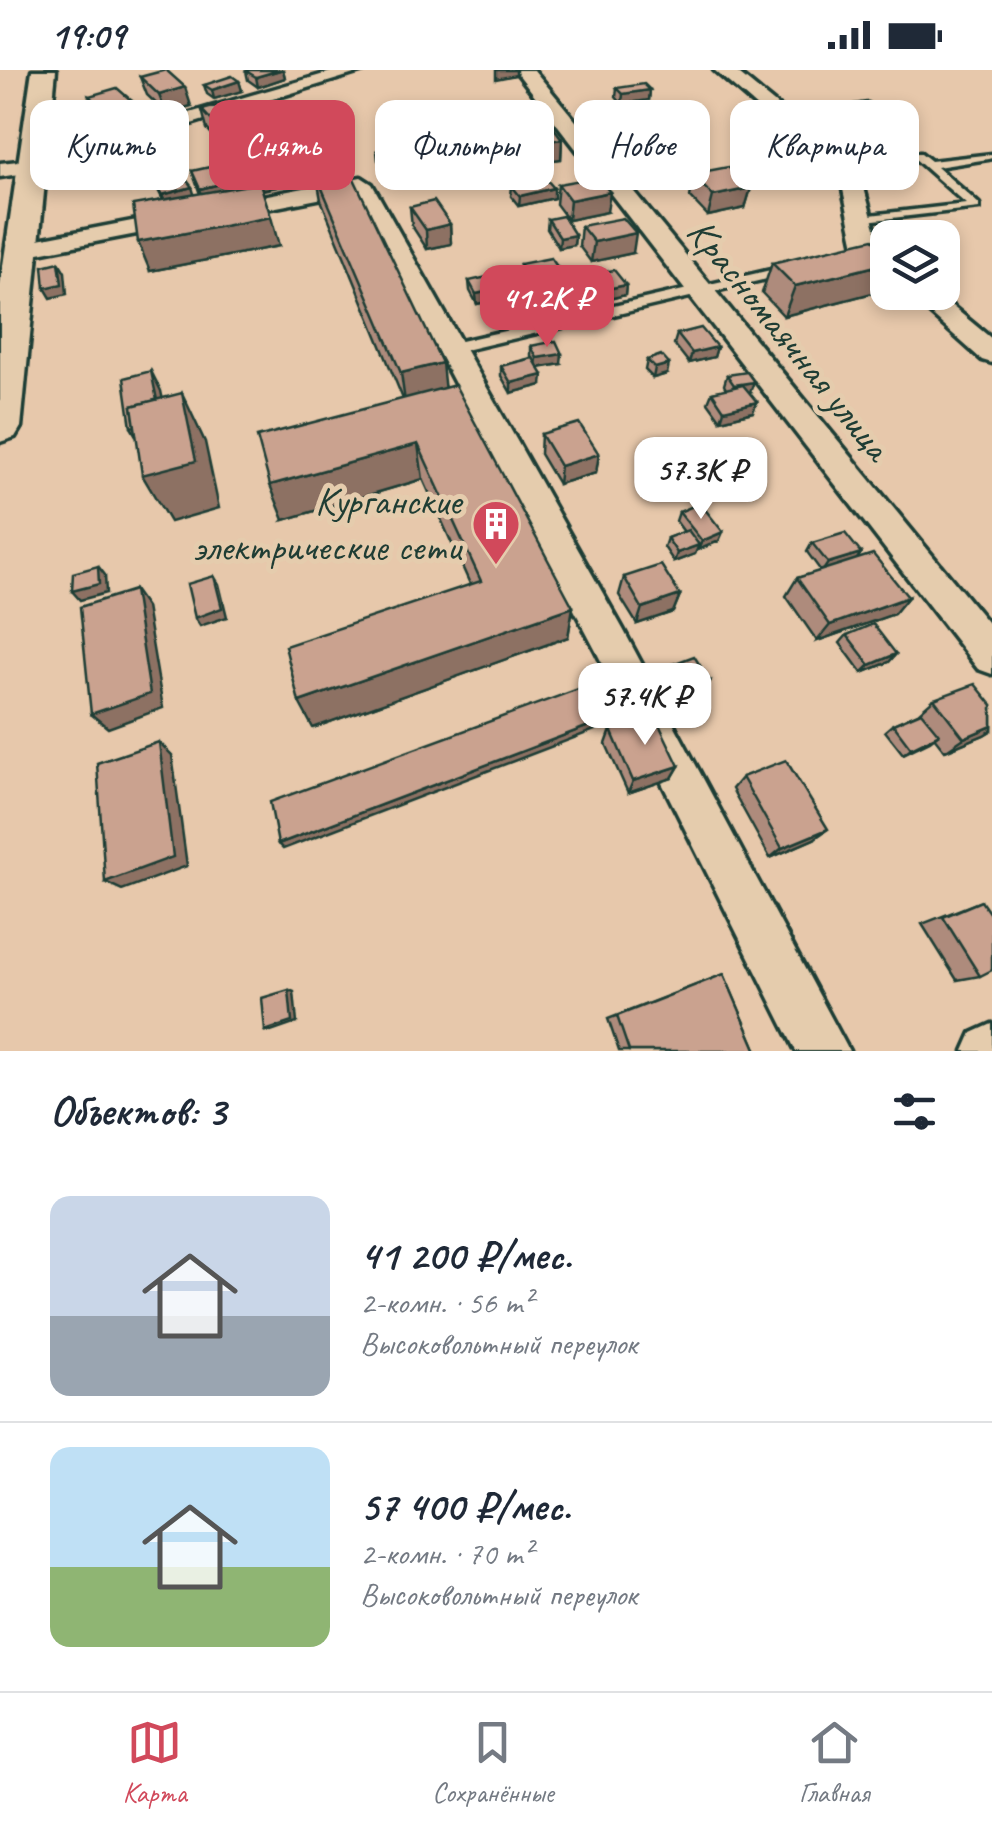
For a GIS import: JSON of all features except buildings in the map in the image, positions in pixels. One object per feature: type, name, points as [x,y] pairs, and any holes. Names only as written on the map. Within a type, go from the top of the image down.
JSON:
[{"type":"main road","points":[[0,427],[8,297],[23,250],[15,168],[44,70]]},
{"type":"street","points":[[15,168],[358,70]]},
{"type":"street","name":"Красномаячная улица","points":[[524,70],[992,657]]},
{"type":"street","points":[[723,70],[759,100]]},
{"type":"street","points":[[23,250],[362,184],[822,1051]]},
{"type":"street","points":[[855,190],[861,220],[859,253],[870,258]]},
{"type":"street","points":[[940,310],[992,354]]},
{"type":"lane","points":[[861,220],[975,206],[919,156]]},
{"type":"lane","points":[[928,165],[988,156]]},
{"type":"lane","points":[[452,348],[812,264]]},
{"type":"place","name":"Курганские электрические сети","points":[[496,566]]}]
